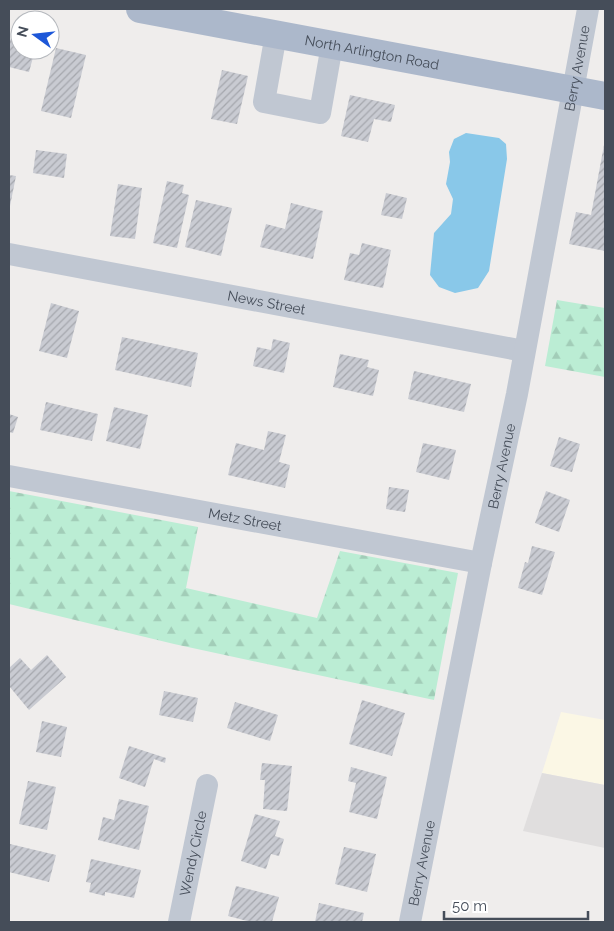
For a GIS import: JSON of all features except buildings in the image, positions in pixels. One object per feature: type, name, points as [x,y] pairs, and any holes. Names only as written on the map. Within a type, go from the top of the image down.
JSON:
[{"type":"main road","name":"North Arlington Road","points":[[140,9],[605,96]]},
{"type":"street","name":"Berry Avenue","points":[[410,922],[481,563],[517,394],[588,9]]},
{"type":"street","points":[[276,34],[264,102],[320,113],[332,45]]},
{"type":"street","name":"News Street","points":[[9,254],[524,351]]},
{"type":"street","name":"Metz Street","points":[[9,476],[481,563]]},
{"type":"street","name":"Wendy Circle","points":[[179,922],[207,785]]},
{"type":"shaded area","points":[[561,712],[605,720],[605,785],[542,773]]},
{"type":"shaded area","points":[[542,773],[605,785],[605,848],[523,831]]},
{"type":"green space","points":[[557,300],[605,308],[605,377],[545,366]]},
{"type":"green space","points":[[9,491],[198,527],[186,588],[317,618],[340,551],[458,573],[434,700],[174,644],[9,604]]},
{"type":"water","points":[[466,133],[499,138],[506,144],[507,159],[489,271],[478,288],[455,293],[439,287],[430,275],[434,233],[451,214],[453,199],[446,184],[450,162],[449,152],[454,139]]}]
